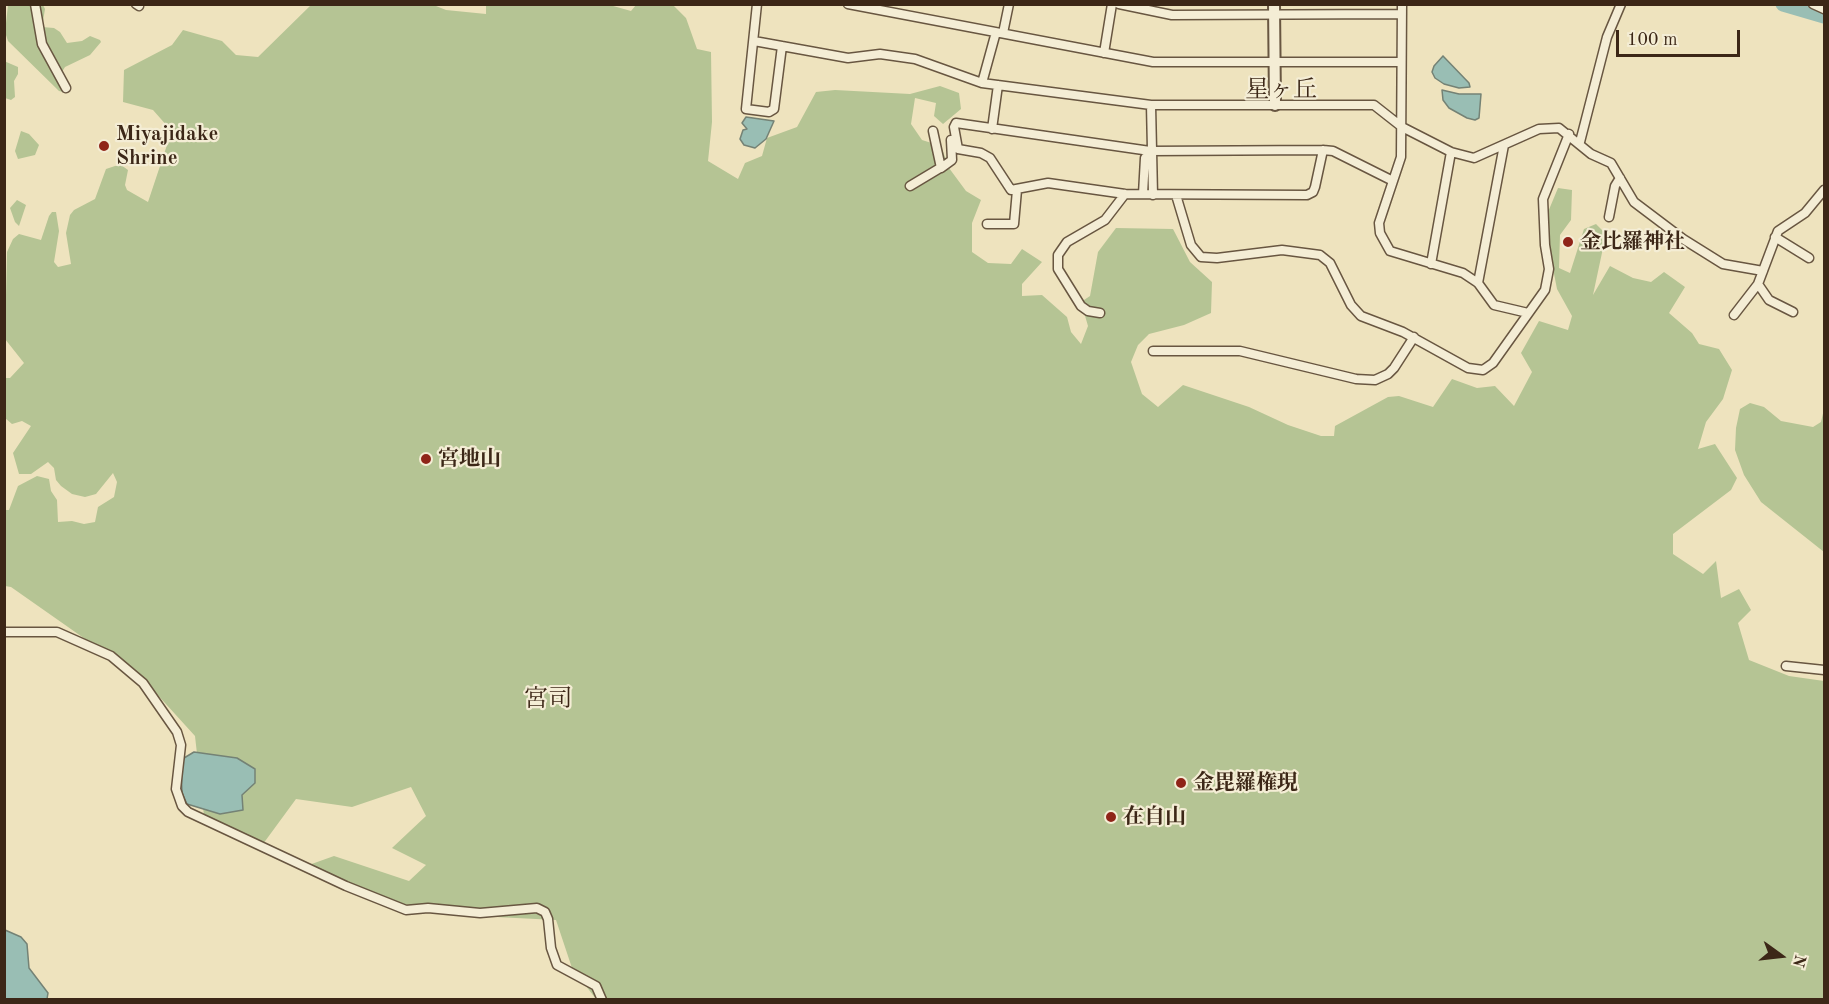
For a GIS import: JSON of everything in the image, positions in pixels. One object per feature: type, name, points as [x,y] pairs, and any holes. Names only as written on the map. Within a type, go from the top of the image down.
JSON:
[{"type":"street","points":[[35,4],[42,44],[66,88]]},
{"type":"street","points":[[757,4],[746,109],[769,112],[774,109],[782,46]]},
{"type":"street","points":[[848,4],[1164,63],[1401,62]]},
{"type":"street","points":[[982,83],[1009,4]]},
{"type":"street","points":[[1104,52],[1112,4]]},
{"type":"street","points":[[1119,4],[1172,15],[1274,9],[1402,9],[1401,157],[1379,223],[1384,243],[1399,255],[1463,273],[1478,283],[1494,305],[1528,313]]},
{"type":"street","points":[[1580,142],[1607,37],[1621,4]]},
{"type":"street","points":[[1813,4],[1824,9]]},
{"type":"street","points":[[1274,9],[1275,105]]},
{"type":"street","points":[[754,41],[848,58],[880,54],[915,59],[982,83],[1151,105],[1374,105],[1402,126],[1451,152],[1474,158],[1548,127],[1559,128],[1580,142],[1592,154],[1611,163],[1634,202],[1644,212],[1710,258],[1736,268],[1763,271]]},
{"type":"street","points":[[992,129],[998,85]]},
{"type":"street","points":[[1148,194],[1145,158],[1150,151],[1151,105]]},
{"type":"street","points":[[910,186],[947,166],[952,160],[948,127],[954,127],[956,123],[1150,151],[1333,151],[1393,181]]},
{"type":"street","points":[[954,127],[958,149],[981,153],[990,159],[1007,186],[1017,190],[1037,183],[1048,183],[1125,194],[1307,195],[1313,192],[1315,187],[1323,150]]},
{"type":"street","points":[[933,131],[940,168]]},
{"type":"street","points":[[1176,195],[1191,245],[1201,257],[1217,258],[1282,250],[1320,255],[1329,263],[1351,305],[1361,316],[1414,337],[1468,368],[1483,370],[1493,363],[1548,281],[1543,199],[1569,134]]},
{"type":"street","points":[[1478,283],[1504,145]]},
{"type":"street","points":[[1431,264],[1451,152]]},
{"type":"street","points":[[1609,217],[1615,186],[1620,178]]},
{"type":"street","points":[[987,224],[1014,224],[1017,190]]},
{"type":"street","points":[[1734,315],[1758,284],[1775,237],[1782,226],[1804,213],[1824,192]]},
{"type":"street","points":[[1100,313],[1088,311],[1081,306],[1058,269],[1058,255],[1067,242],[1104,220],[1125,194]]},
{"type":"street","points":[[1775,237],[1809,258]]},
{"type":"street","points":[[1758,284],[1769,300],[1793,312]]},
{"type":"street","points":[[1153,351],[1240,351],[1356,379],[1375,380],[1388,375],[1414,337]]},
{"type":"street","points":[[4,632],[57,632],[111,656],[143,683],[177,732],[181,745],[176,789],[182,806],[188,812],[346,886],[405,910],[428,909],[480,913],[537,908],[545,912],[548,919],[551,948],[557,965],[564,971],[596,986],[602,999]]},
{"type":"street","points":[[1786,666],[1824,670]]},
{"type":"green space","points":[[431,4],[446,10],[486,14],[486,4],[606,4],[631,11],[636,5],[673,5],[686,18],[697,49],[711,52],[712,122],[708,161],[738,179],[745,163],[762,156],[767,138],[797,127],[816,92],[835,90],[910,94],[940,86],[959,93],[961,109],[943,124],[934,116],[936,103],[915,98],[911,124],[922,140],[941,146],[949,168],[966,191],[981,200],[972,223],[972,252],[988,263],[1011,264],[1022,249],[1042,262],[1022,284],[1022,296],[1042,295],[1067,317],[1071,332],[1081,344],[1088,326],[1081,302],[1090,296],[1098,252],[1116,228],[1173,229],[1190,262],[1212,282],[1211,313],[1184,325],[1149,334],[1138,345],[1131,362],[1142,394],[1158,407],[1183,385],[1249,407],[1288,425],[1321,436],[1334,436],[1335,426],[1388,397],[1399,396],[1433,407],[1452,379],[1477,388],[1495,386],[1514,406],[1532,372],[1521,353],[1539,321],[1568,330],[1572,316],[1557,289],[1549,248],[1548,212],[1558,188],[1572,190],[1571,220],[1560,235],[1559,268],[1570,273],[1584,229],[1596,224],[1606,234],[1593,295],[1610,266],[1633,278],[1651,282],[1664,272],[1685,287],[1669,313],[1692,333],[1699,344],[1719,349],[1732,370],[1723,399],[1706,422],[1698,449],[1715,444],[1737,478],[1731,490],[1673,534],[1673,554],[1703,574],[1716,561],[1721,598],[1739,589],[1751,610],[1738,623],[1749,660],[1789,676],[1824,681],[1824,999],[596,999],[572,968],[556,920],[496,917],[378,901],[306,866],[334,856],[409,881],[426,865],[392,848],[426,816],[411,787],[352,807],[296,799],[263,844],[204,816],[195,736],[145,681],[11,587],[5,586],[4,510],[9,510],[18,486],[37,476],[49,479],[51,491],[57,500],[58,522],[72,521],[84,524],[95,522],[98,507],[114,497],[117,482],[113,473],[96,494],[85,497],[72,494],[61,486],[56,480],[54,468],[48,462],[31,474],[19,474],[13,453],[31,426],[22,421],[12,424],[5,418],[5,378],[10,378],[24,363],[5,339],[7,252],[13,239],[19,234],[41,240],[49,216],[52,212],[56,212],[59,231],[54,262],[58,267],[71,264],[66,233],[70,215],[74,210],[95,199],[106,169],[121,165],[128,170],[125,185],[127,190],[148,202],[168,142],[168,127],[153,110],[123,102],[124,70],[172,45],[183,30],[222,41],[236,55],[258,57],[311,5]]},
{"type":"green space","points":[[8,5],[43,5],[45,9],[42,27],[54,28],[60,32],[67,43],[82,41],[90,36],[100,40],[101,42],[90,55],[65,67],[58,78],[63,92],[59,91],[8,41],[5,32]]},
{"type":"green space","points":[[4,61],[18,67],[18,74],[14,81],[15,97],[11,100],[5,98]]},
{"type":"green space","points":[[21,131],[29,134],[39,145],[35,155],[18,159],[15,151]]},
{"type":"green space","points":[[17,200],[26,205],[19,226],[10,208]]},
{"type":"green space","points":[[1750,403],[1764,407],[1781,421],[1813,427],[1821,422],[1824,409],[1824,552],[1761,502],[1744,475],[1735,450],[1736,428],[1740,409]]},
{"type":"water","points":[[1443,56],[1469,83],[1470,87],[1459,88],[1444,84],[1435,78],[1432,72],[1434,66]]},
{"type":"water","points":[[1442,90],[1459,94],[1481,94],[1479,118],[1475,120],[1467,118],[1449,108],[1443,100]]},
{"type":"water","points":[[746,117],[774,121],[766,139],[755,148],[744,145],[740,139],[743,130],[747,129],[742,123]]},
{"type":"water","points":[[194,752],[237,758],[255,769],[255,783],[242,795],[243,810],[220,814],[187,804],[182,793],[181,768],[184,758]]},
{"type":"water","points":[[5,930],[21,937],[27,944],[29,968],[48,993],[47,999],[5,999]]},
{"type":"waterway","points":[[1783,4],[1824,16]]},
{"type":"place","name":"Miyajidake Shrine","points":[[104,146]]},
{"type":"place","name":"金比羅神社","points":[[1568,242]]},
{"type":"place","name":"宮地山","points":[[426,459]]},
{"type":"place","name":"金毘羅権現","points":[[1181,783]]},
{"type":"place","name":"在自山","points":[[1111,817]]},
{"type":"district","name":"星ヶ丘","points":[[1281,91]]},
{"type":"district","name":"宮司","points":[[548,700]]}]
